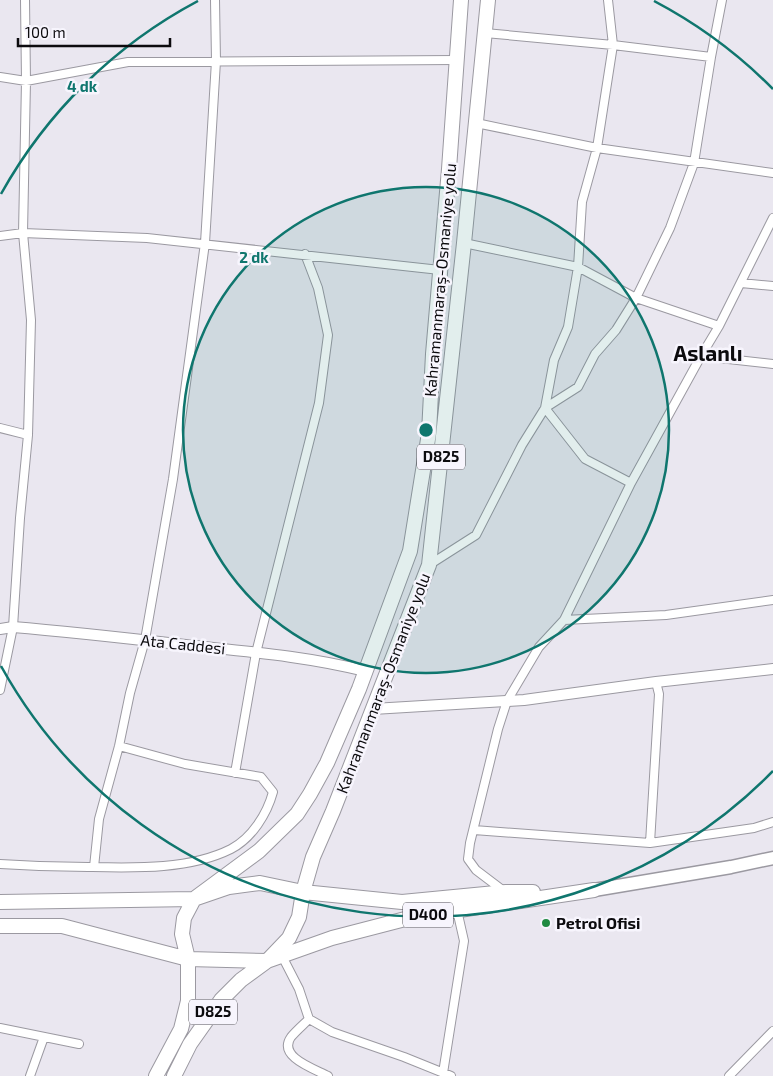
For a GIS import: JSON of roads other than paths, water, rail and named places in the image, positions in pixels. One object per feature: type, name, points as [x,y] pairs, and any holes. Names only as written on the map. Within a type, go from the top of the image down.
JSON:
[{"type":"highway","name":"Kahramanmaraş-Osmaniye yolu","points":[[156,1076],[181,1029],[188,1001],[188,960],[182,934],[184,918],[194,899],[260,851],[297,814],[310,794],[327,763],[366,671],[410,551],[429,434],[461,0]]},
{"type":"highway","name":"Kahramanmaraş-Osmaniye yolu","points":[[174,1076],[190,1044],[221,1000],[241,980],[267,961],[289,938],[299,917],[303,892],[313,857],[333,811],[429,565],[488,0]]},
{"type":"highway","name":"D400","points":[[0,902],[194,899],[229,887],[260,883],[303,892],[402,902],[506,892],[594,890]]},
{"type":"highway","name":"D400","points":[[0,926],[62,926],[188,960],[267,961],[332,938],[413,917],[594,890]]},
{"type":"main road","name":"D400","points":[[594,890],[773,858]]},
{"type":"street","points":[[0,690],[13,627],[28,434],[31,320],[23,233],[26,81],[25,0]]},
{"type":"street","points":[[94,868],[99,819],[145,640],[173,479],[205,243],[216,61],[215,0]]},
{"type":"street","points":[[429,565],[476,535],[522,445],[545,408],[554,360],[568,327],[578,267],[582,202],[597,148],[613,45],[608,0]]},
{"type":"street","points":[[545,408],[578,387],[595,354],[616,330],[636,298],[670,228],[694,163],[722,0]]},
{"type":"street","points":[[485,33],[613,45],[711,57]]},
{"type":"street","points":[[0,77],[26,81],[128,62],[386,62],[457,60]]},
{"type":"street","points":[[476,123],[597,148],[773,173]]},
{"type":"street","points":[[506,892],[476,870],[468,859],[470,843],[498,729],[507,701],[539,647],[564,620],[631,483],[719,326],[773,218]]},
{"type":"street","points":[[0,236],[23,233],[147,238],[440,270]]},
{"type":"street","points":[[464,243],[578,267],[636,298],[719,326]]},
{"type":"street","points":[[235,773],[256,652],[319,403],[328,335],[318,288],[305,254]]},
{"type":"street","points":[[741,283],[773,286]]},
{"type":"street","points":[[701,356],[773,364]]},
{"type":"street","points":[[545,408],[585,459],[631,483]]},
{"type":"street","points":[[0,428],[28,434]]},
{"type":"street","points":[[564,620],[666,615],[773,600]]},
{"type":"street","points":[[0,624],[13,627]]},
{"type":"street","name":"Ata Caddesi","points":[[0,628],[13,627],[256,652],[366,671]]},
{"type":"street","points":[[373,709],[507,701],[773,669]]},
{"type":"street","points":[[650,844],[659,694],[656,682]]},
{"type":"street","points":[[0,864],[135,868],[199,861],[232,848],[255,829],[269,806],[272,792],[261,777],[185,764],[119,746]]},
{"type":"street","points":[[474,830],[650,844],[754,828],[773,822]]},
{"type":"street","points":[[282,956],[300,989],[309,1020],[332,1032],[404,1057],[447,1075],[464,941],[457,910]]},
{"type":"street","points":[[309,1020],[292,1037],[289,1044],[290,1052],[297,1060],[328,1076]]},
{"type":"street","points":[[0,1028],[79,1044]]},
{"type":"street","points":[[729,1076],[773,1031]]},
{"type":"street","points":[[30,1076],[44,1037]]},
{"type":"place","name":"Petrol Ofisi","points":[[546,923]]},
{"type":"district","name":"Aslanlı","points":[[708,354]]}]
